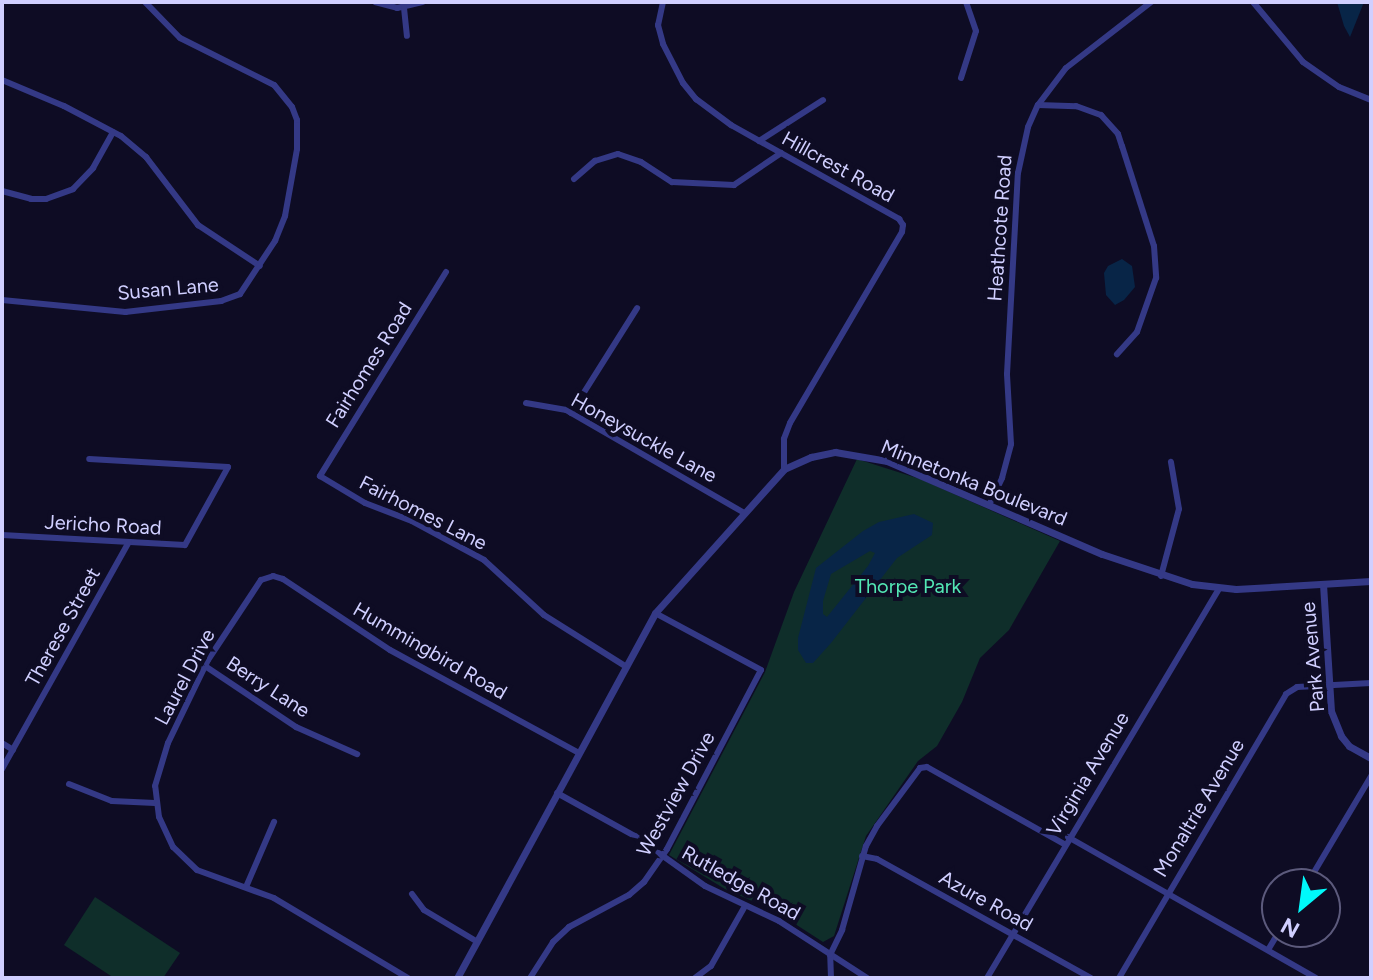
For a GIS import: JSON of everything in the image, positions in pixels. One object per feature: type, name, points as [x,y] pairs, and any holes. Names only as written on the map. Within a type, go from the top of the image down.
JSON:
[{"type":"street","name":"Susan Lane","points":[[2,300],[125,312],[231,299],[240,294],[260,266],[285,216],[298,135],[292,107],[274,85],[180,38],[145,2]]},
{"type":"street","points":[[375,2],[404,8],[422,2]]},
{"type":"street","name":"Hillcrest Road","points":[[663,2],[658,25],[671,64],[683,83],[713,114],[899,219],[903,225],[902,232],[790,423],[784,439],[784,469]]},
{"type":"street","points":[[961,78],[976,31],[966,2]]},
{"type":"street","name":"Heathcote Road","points":[[989,505],[1002,478],[1011,444],[1007,374],[1021,150],[1038,105],[1066,68],[1151,2]]},
{"type":"street","points":[[1253,2],[1303,62],[1339,87],[1371,100]]},
{"type":"street","points":[[404,8],[407,36]]},
{"type":"street","points":[[2,80],[64,106],[113,132],[146,157],[198,225],[260,266]]},
{"type":"street","points":[[759,141],[823,100]]},
{"type":"street","points":[[1038,105],[1076,106],[1101,115],[1118,134],[1154,246],[1156,278],[1137,332],[1117,354]]},
{"type":"street","points":[[2,191],[31,199],[46,199],[73,189],[93,168],[113,132]]},
{"type":"street","points":[[574,179],[595,161],[618,154],[641,162],[672,182],[734,185],[781,153]]},
{"type":"street","name":"Fairhomes Road","points":[[320,476],[446,272]]},
{"type":"street","points":[[571,413],[637,308]]},
{"type":"street","name":"Honeysuckle Lane","points":[[526,403],[571,413],[743,512]]},
{"type":"street","name":"Minnetonka Boulevard","points":[[457,978],[655,613],[784,469],[811,457],[835,452],[870,456],[1161,576],[1219,589],[1371,581]]},
{"type":"street","name":"Jericho Road","points":[[4,536],[185,545],[228,467],[89,459]]},
{"type":"street","points":[[1161,576],[1179,509],[1171,462]]},
{"type":"street","name":"Fairhomes Lane","points":[[320,476],[365,503],[412,521],[484,560],[544,615],[625,666]]},
{"type":"street","points":[[2,545],[4,536]]},
{"type":"street","name":"Therese Street","points":[[2,769],[129,542]]},
{"type":"street","name":"Laurel Drive","points":[[155,803],[157,771],[205,666],[258,585],[267,577]]},
{"type":"street","name":"Hummingbird Road","points":[[267,577],[283,579],[390,650],[579,753]]},
{"type":"street","name":"Park Avenue","points":[[1323,584],[1331,711],[1341,736],[1349,746],[1371,758]]},
{"type":"street","name":"Virginia Avenue","points":[[987,978],[1219,589]]},
{"type":"street","name":"Westview Drive","points":[[530,978],[553,942],[569,927],[629,895],[662,857],[761,670],[655,613]]},
{"type":"street","name":"Berry Lane","points":[[205,666],[296,727],[357,754]]},
{"type":"street","name":"Monaltrie Avenue","points":[[1119,978],[1166,893],[1286,694],[1297,687],[1371,683]]},
{"type":"street","points":[[2,743],[13,750]]},
{"type":"street","points":[[831,978],[830,955],[842,930],[862,856],[877,826],[920,768],[927,767],[1166,893],[1316,978]]},
{"type":"street","points":[[1316,868],[1371,776]]},
{"type":"street","points":[[69,784],[112,801],[155,803],[165,833],[185,860],[211,877],[246,887],[294,909],[408,978]]},
{"type":"street","name":"Rutledge Road","points":[[557,793],[627,831],[705,886],[779,921],[867,978]]},
{"type":"street","points":[[246,887],[274,822]]},
{"type":"street","name":"Azure Road","points":[[862,856],[877,859],[1091,978]]},
{"type":"street","points":[[412,894],[424,910],[476,941]]},
{"type":"street","points":[[700,977],[711,966],[745,906]]},
{"type":"green space","name":"Thorpe Park","points":[[857,459],[920,479],[1060,541],[1009,630],[980,658],[962,702],[937,746],[918,761],[866,836],[834,936],[823,942],[775,911],[725,889],[669,855],[765,672],[794,592]]},
{"type":"green space","points":[[95,897],[180,953],[163,978],[114,978],[64,945]]},
{"type":"water","points":[[1337,2],[1364,2],[1350,37],[1344,26]]},
{"type":"water","points":[[1122,259],[1132,266],[1135,287],[1115,305],[1106,295],[1104,273],[1108,266]]},
{"type":"water","points":[[914,514],[933,523],[932,535],[897,558],[831,643],[813,663],[806,663],[798,650],[798,638],[816,568],[879,522]],"holes":[[[870,551],[875,553],[827,617],[823,614],[823,601],[831,574]]]}]
